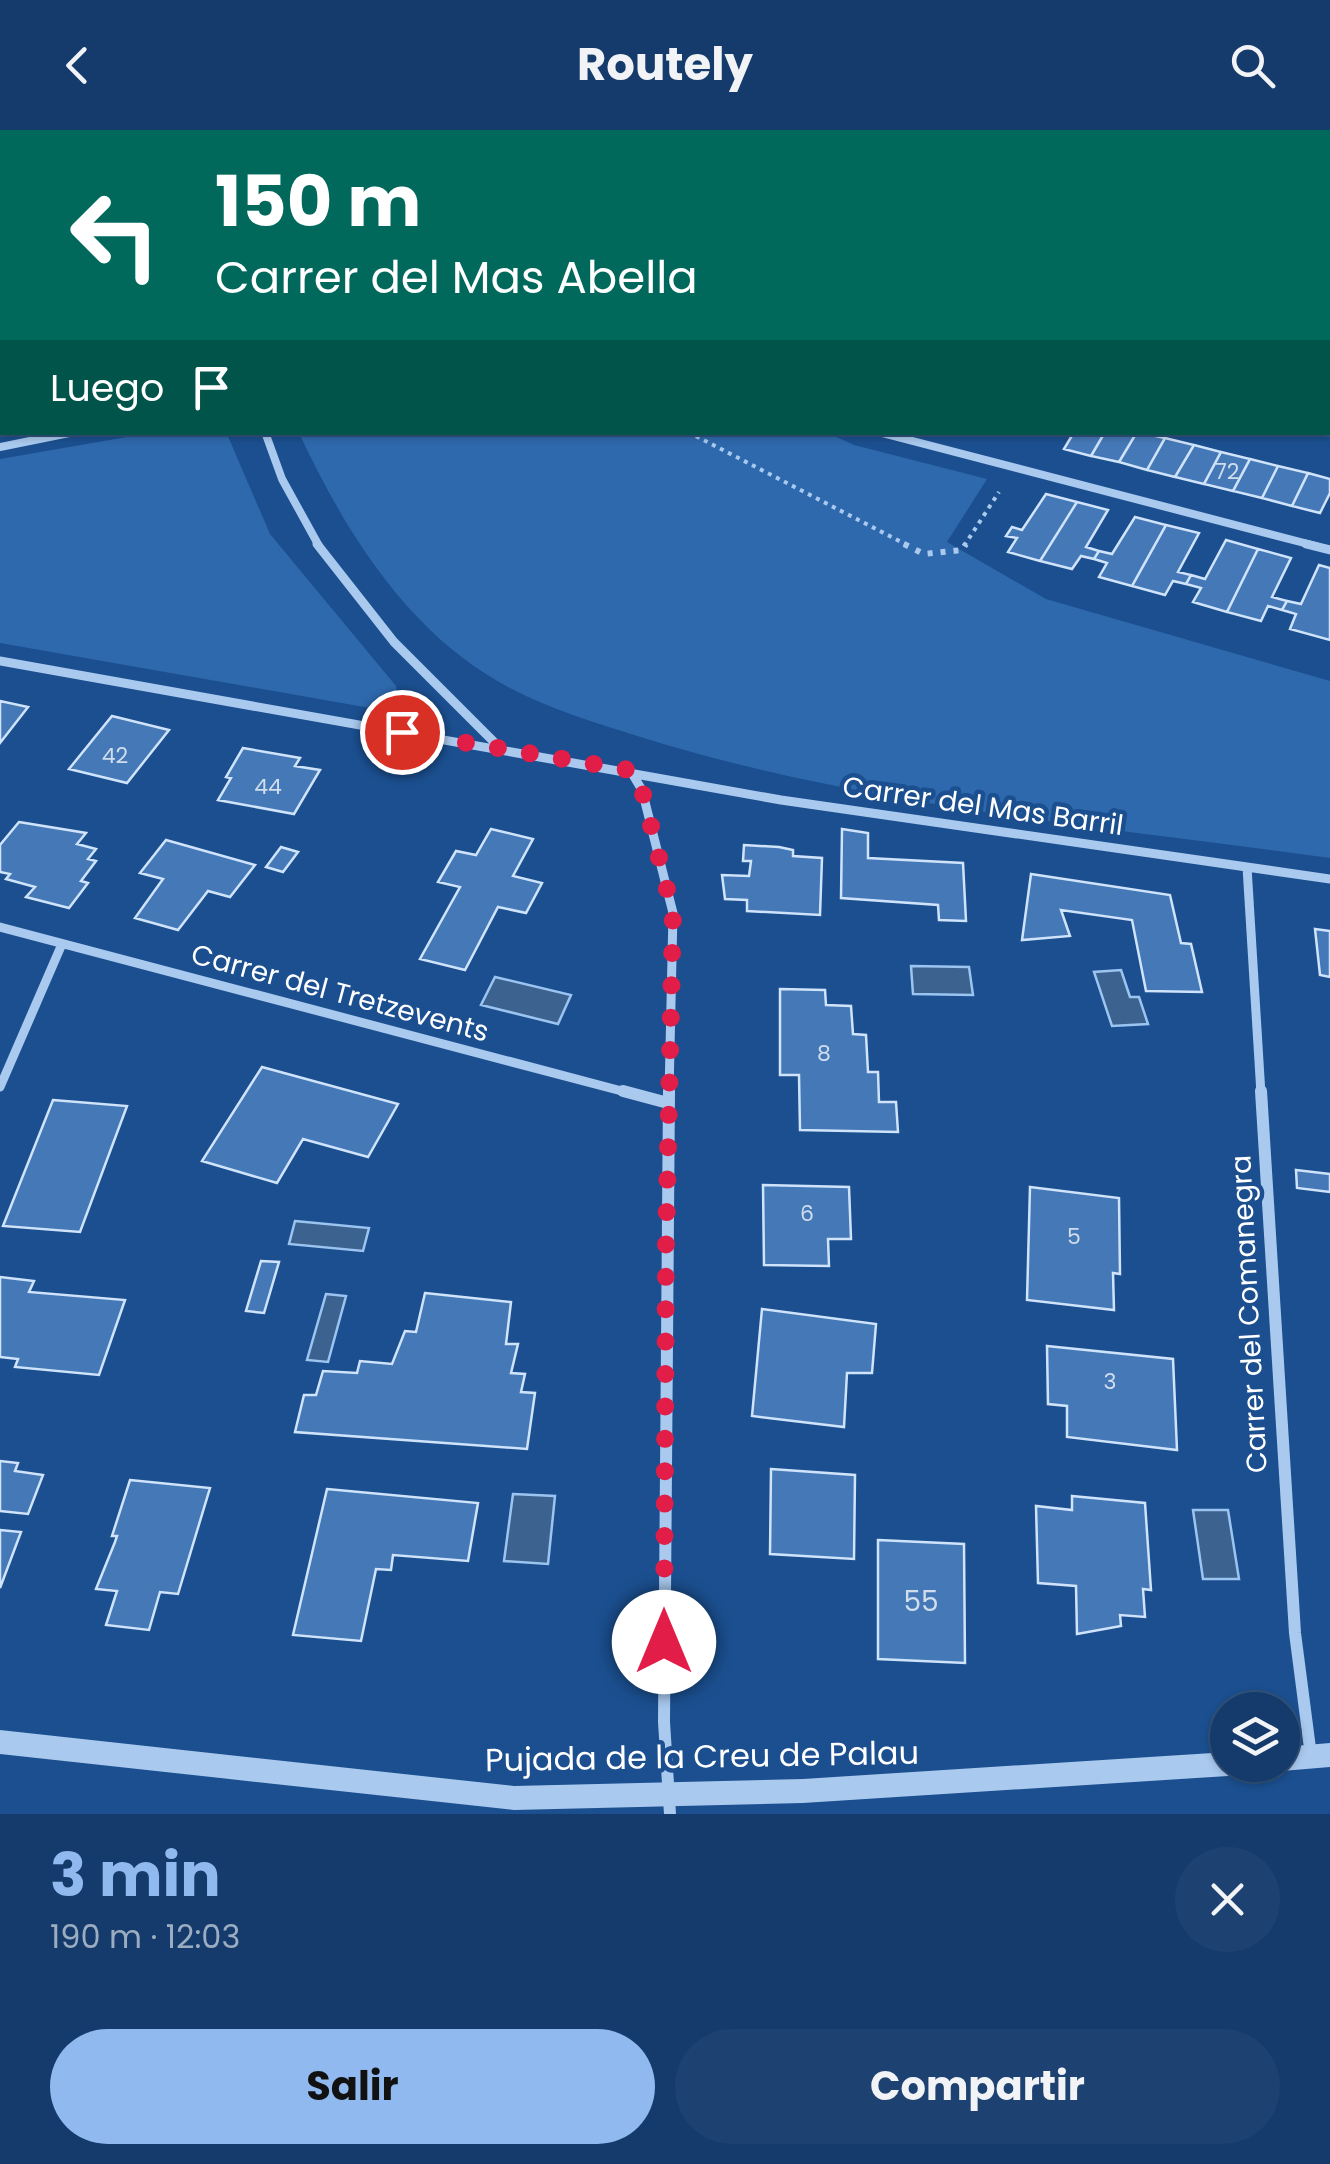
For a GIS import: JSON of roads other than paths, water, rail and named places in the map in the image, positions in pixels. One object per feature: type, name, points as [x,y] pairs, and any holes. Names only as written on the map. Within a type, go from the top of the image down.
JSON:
[{"type":"street","points":[[0,447],[59,435]]},
{"type":"street","points":[[266,435],[299,514],[336,572],[373,620],[500,748]]},
{"type":"street","points":[[889,435],[1330,550]]},
{"type":"street","name":"Carrer del Mas Barril","points":[[0,661],[630,770],[781,800],[1330,879]]},
{"type":"street","points":[[630,770],[642,790],[673,913],[664,1702],[669,1805]]},
{"type":"street","name":"Carrer del Comanegra","points":[[1247,867],[1294,1633],[1320,1756]]},
{"type":"street","name":"Carrer del Tretzevents","points":[[0,928],[668,1103]]},
{"type":"street","points":[[0,1087],[62,944]]},
{"type":"street","name":"Pujada de la Creu de Palau","points":[[0,1742],[514,1798],[669,1805],[803,1791],[1210,1765]]}]
